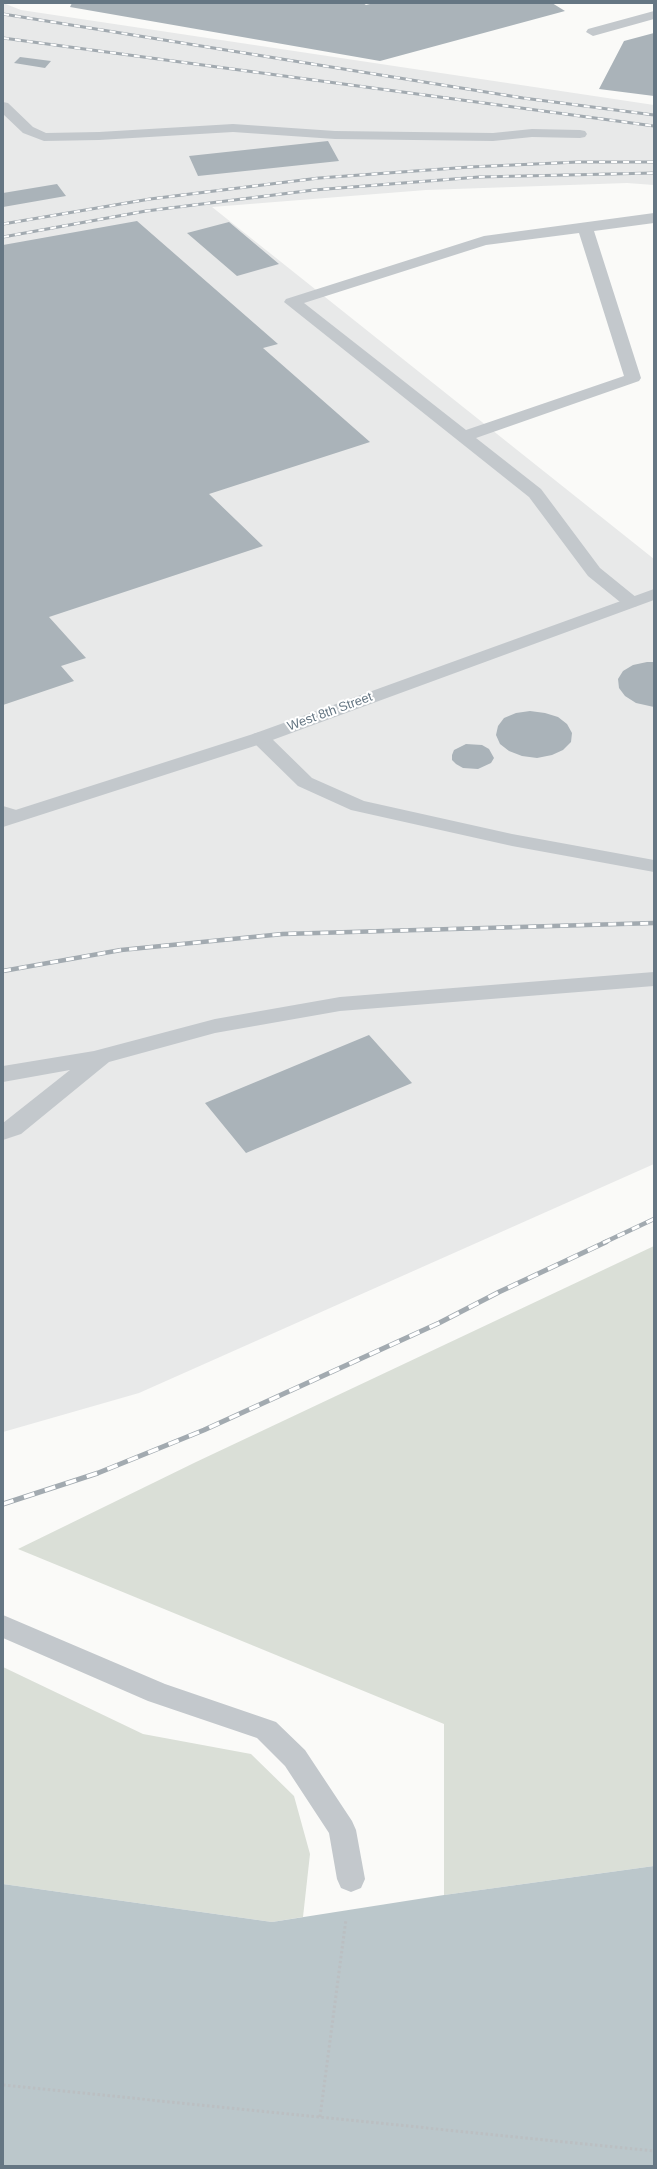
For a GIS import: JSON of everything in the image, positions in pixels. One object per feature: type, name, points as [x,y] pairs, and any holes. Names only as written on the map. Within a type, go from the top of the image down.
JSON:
[{"type":"street","points":[[593,32],[654,15]]},
{"type":"street","points":[[3,106],[28,130],[44,137],[99,136],[233,128],[335,135],[493,137],[532,133],[580,134]]},
{"type":"street","points":[[631,602],[594,572],[535,493],[292,302],[484,241],[654,218]]},
{"type":"street","points":[[463,437],[633,378],[585,227]]},
{"type":"street","name":"West 8th Street","points":[[7,816],[164,770],[260,738],[654,594]]},
{"type":"street","points":[[260,738],[305,782],[358,806],[512,840],[654,866]]},
{"type":"street","points":[[3,1074],[101,1057],[215,1026],[340,1004],[654,980]]},
{"type":"street","points":[[3,1132],[13,1128],[101,1057]]},
{"type":"street","points":[[3,1626],[157,1694],[266,1730],[295,1758],[342,1830],[351,1879]]},
{"type":"path","points":[[320,2116],[351,1879]]},
{"type":"path","points":[[3,2085],[654,2151]]},
{"type":"shaded area","points":[[3,3],[21,10],[654,105],[654,185],[627,183],[426,190],[212,207],[654,559],[654,1164],[139,1393],[3,1432]]},
{"type":"shaded area","points":[[654,1246],[654,1866],[444,1895],[444,1724],[18,1549],[196,1462]]},
{"type":"shaded area","points":[[3,1667],[143,1734],[251,1754],[294,1796],[310,1854],[303,1917],[272,1922],[3,1884]]},
{"type":"shaded area","points":[[654,1866],[654,2166],[3,2166],[3,1884],[272,1922],[444,1895]]},
{"type":"building","points":[[72,3],[363,3],[366,5],[374,3],[552,3],[565,11],[380,61],[70,7]]},
{"type":"building","points":[[654,33],[654,96],[599,89],[624,41]]},
{"type":"building","points":[[20,57],[51,61],[45,68],[14,63]]},
{"type":"building","points":[[328,141],[339,161],[198,176],[189,156]]},
{"type":"building","points":[[57,184],[66,196],[3,207],[3,193]]},
{"type":"building","points":[[137,221],[278,344],[263,348],[370,442],[209,494],[263,546],[49,617],[86,658],[61,666],[74,681],[3,705],[3,245]]},
{"type":"building","points":[[229,222],[279,264],[237,276],[187,233]]},
{"type":"building","points":[[654,662],[654,707],[636,703],[625,696],[619,688],[618,679],[623,671],[633,665]]},
{"type":"building","points":[[530,711],[558,717],[567,724],[572,733],[571,742],[563,750],[552,755],[537,758],[522,756],[509,751],[500,744],[496,735],[498,726],[504,718],[516,713]]},
{"type":"building","points":[[466,744],[482,745],[489,749],[494,758],[491,763],[478,769],[463,768],[456,764],[452,760],[454,750]]},
{"type":"building","points":[[369,1035],[412,1083],[246,1153],[205,1103]]},
{"type":"railway","points":[[3,14],[523,98],[654,115]]},
{"type":"railway","points":[[3,38],[654,126]]},
{"type":"railway","points":[[3,224],[150,199],[319,178],[470,167],[578,162],[654,162]]},
{"type":"railway","points":[[3,237],[146,211],[314,190],[479,177],[654,173]]},
{"type":"railway","points":[[3,971],[121,950],[283,934],[654,923]]},
{"type":"railway","points":[[603,1243],[654,1219]]},
{"type":"railway","points":[[3,1504],[98,1473],[204,1430],[439,1323],[499,1292],[606,1242]]}]
